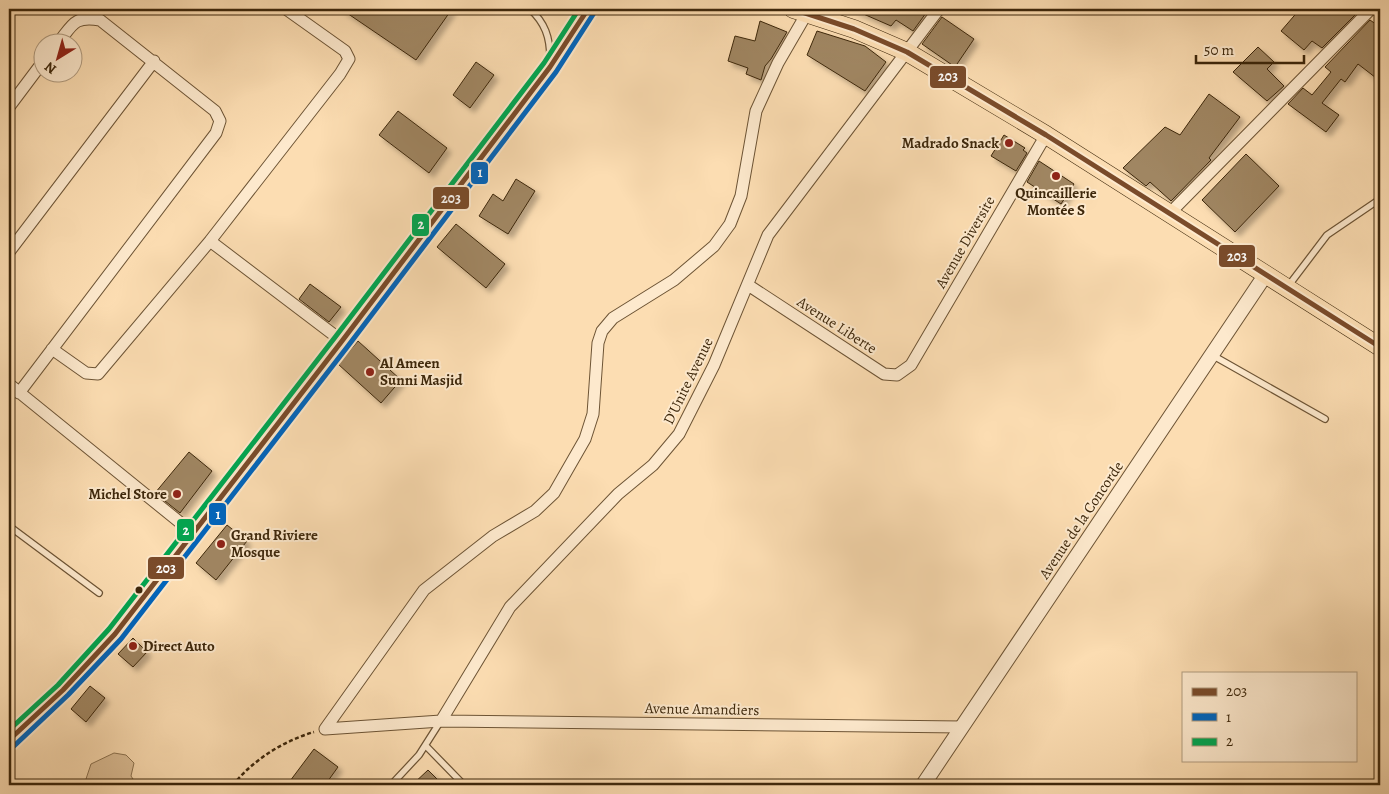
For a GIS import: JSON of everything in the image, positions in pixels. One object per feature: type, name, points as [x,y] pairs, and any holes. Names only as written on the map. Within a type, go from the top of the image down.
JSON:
[{"type":"main road","points":[[9,740],[93,660],[194,533],[550,67],[588,9]]},
{"type":"main road","points":[[800,11],[854,29],[907,52],[1046,135],[1380,346]]},
{"type":"street","points":[[52,349],[86,373],[98,374],[210,241],[340,74],[349,59],[345,51],[286,9]]},
{"type":"street","name":"D'Unite Avenue","points":[[441,720],[510,607],[618,494],[653,465],[679,434],[714,365],[768,235],[939,9]]},
{"type":"street","points":[[1170,214],[1371,9]]},
{"type":"street","points":[[325,729],[424,590],[493,536],[535,511],[554,493],[585,440],[593,414],[598,343],[602,331],[613,318],[674,280],[714,246],[730,224],[741,196],[756,111],[800,11]]},
{"type":"street","points":[[19,393],[216,133],[220,120],[215,111],[100,20],[82,18],[76,20],[66,32]]},
{"type":"street","points":[[9,252],[154,61]]},
{"type":"street","points":[[9,107],[32,76]]},
{"type":"street","name":"Avenue Diversite","points":[[911,365],[1046,135]]},
{"type":"street","points":[[210,241],[342,341]]},
{"type":"street","name":"Avenue de la Concorde","points":[[923,785],[1266,274]]},
{"type":"street","name":"Avenue Liberte","points":[[748,285],[884,374],[897,374],[911,365]]},
{"type":"street","points":[[9,384],[194,533]]},
{"type":"street","name":"Avenue Amandiers","points":[[325,729],[441,720],[962,727]]},
{"type":"lane","points":[[530,9],[562,9]]},
{"type":"lane","points":[[530,9],[542,21],[548,33],[550,67]]},
{"type":"lane","points":[[1288,288],[1327,235],[1380,199]]},
{"type":"lane","points":[[1212,355],[1325,419]]},
{"type":"lane","points":[[9,526],[98,593]]},
{"type":"lane","points":[[390,785],[426,746],[441,720]]},
{"type":"lane","points":[[426,746],[464,785]]},
{"type":"path","points":[[233,785],[252,766],[289,739],[325,729]]},
{"type":"shaded area","points":[[114,753],[126,755],[134,763],[131,776],[137,785],[84,785],[91,764]]},
{"type":"building","points":[[341,9],[452,9],[416,60]]},
{"type":"building","points":[[852,9],[921,9],[926,13],[913,31],[896,20],[891,26]]},
{"type":"building","points":[[1300,9],[1361,9],[1322,48],[1312,41],[1304,50],[1281,31]]},
{"type":"building","points":[[942,17],[974,39],[955,67],[922,44]]},
{"type":"building","points":[[1370,20],[1380,27],[1380,81],[1358,64],[1345,82],[1341,79],[1322,103],[1339,115],[1326,132],[1288,104],[1303,88],[1312,95],[1331,72],[1325,67]]},
{"type":"building","points":[[760,21],[787,32],[765,66],[761,80],[746,74],[748,68],[728,61],[735,36],[755,41]]},
{"type":"building","points":[[817,31],[865,46],[886,62],[865,91],[807,55]]},
{"type":"building","points":[[1258,47],[1274,62],[1267,69],[1284,86],[1267,101],[1233,72]]},
{"type":"building","points":[[476,62],[494,75],[470,108],[453,95]]},
{"type":"building","points":[[1209,94],[1240,117],[1209,158],[1211,160],[1171,201],[1150,182],[1146,186],[1123,168],[1165,127],[1180,135]]},
{"type":"building","points":[[398,111],[447,148],[429,173],[379,135]]},
{"type":"building","points":[[1004,135],[1025,148],[1023,150],[1027,153],[1016,171],[991,156]]},
{"type":"building","points":[[1246,154],[1279,186],[1235,232],[1202,200]]},
{"type":"building","points":[[1039,161],[1074,184],[1061,204],[1027,182]]},
{"type":"building","points":[[516,179],[535,191],[508,234],[479,216],[493,194],[503,201]]},
{"type":"building","points":[[456,224],[505,264],[486,288],[437,247]]},
{"type":"building","points":[[310,284],[341,307],[329,322],[299,299]]},
{"type":"building","name":"Al Ameen Sunni Masjid","points":[[358,341],[401,380],[381,403],[338,364]]},
{"type":"building","points":[[189,452],[212,471],[180,513],[155,493]]},
{"type":"building","points":[[227,525],[247,541],[216,580],[196,563]]},
{"type":"building","points":[[133,638],[147,652],[133,667],[118,654]]},
{"type":"building","points":[[90,686],[105,698],[86,722],[71,709]]},
{"type":"building","points":[[314,749],[338,767],[325,785],[287,785]]},
{"type":"building","points":[[428,770],[443,785],[412,785]]},
{"type":"transit line","name":"2","points":[[9,730],[58,685],[109,629],[544,63],[579,9]]},
{"type":"transit line","name":"203","points":[[9,740],[63,690],[115,634],[342,341],[550,67],[588,9]]},
{"type":"transit line","name":"203","points":[[793,9],[854,29],[907,52],[1046,135],[1380,347]]},
{"type":"transit line","name":"1","points":[[14,746],[68,695],[121,639],[348,346],[556,72],[594,13]]},
{"type":"place","name":"Madrado Snack","points":[[1009,143]]},
{"type":"place","name":"Quincaillerie Montée S","points":[[1056,176]]},
{"type":"place","name":"Al Ameen Sunni Masjid","points":[[370,372]]},
{"type":"place","name":"Michel Store","points":[[177,494]]},
{"type":"place","name":"Grand Riviere Mosque","points":[[221,544]]},
{"type":"place","name":"Direct Auto","points":[[133,646]]}]
